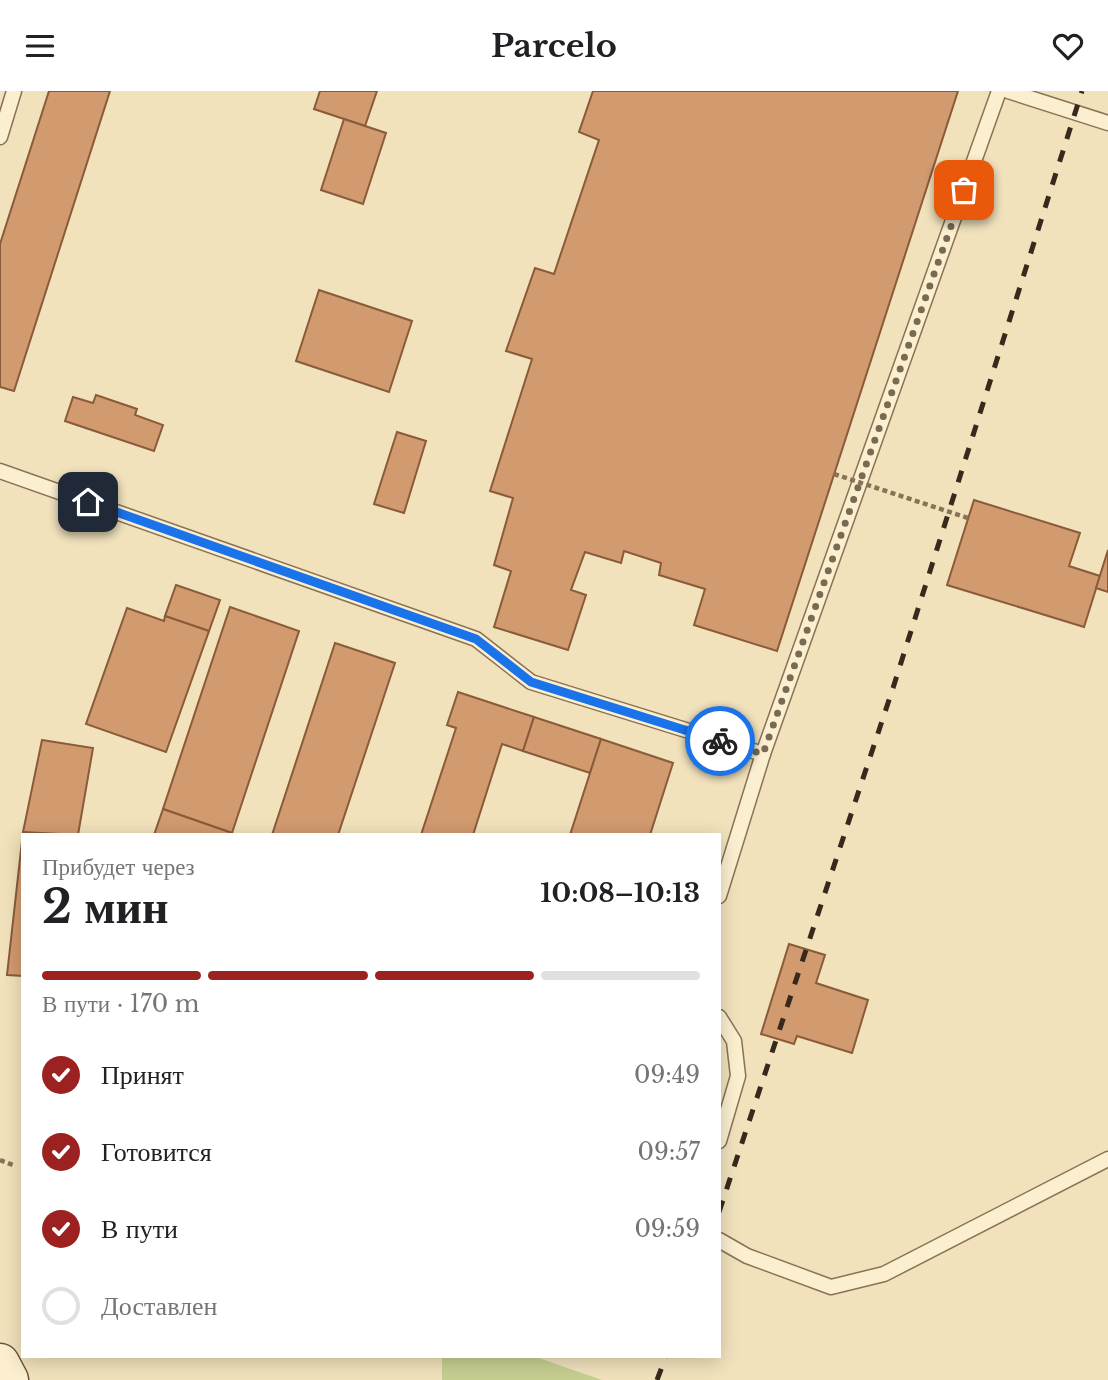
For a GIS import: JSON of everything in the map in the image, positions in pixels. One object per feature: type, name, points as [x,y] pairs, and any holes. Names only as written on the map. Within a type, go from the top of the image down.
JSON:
[{"type":"street","points":[[0,1363],[9,1380]]},
{"type":"lane","points":[[0,137],[14,91]]},
{"type":"lane","points":[[721,890],[763,754],[999,91]]},
{"type":"lane","points":[[1008,91],[1108,123]]},
{"type":"lane","points":[[0,471],[476,639],[531,682],[763,754]]},
{"type":"lane","points":[[721,1020],[734,1041],[738,1076],[721,1134]]},
{"type":"lane","points":[[721,1241],[747,1256],[831,1287],[884,1274],[1108,1159]]},
{"type":"path","points":[[834,474],[968,518]]},
{"type":"path","points":[[0,1160],[13,1165]]},
{"type":"green space","points":[[442,1358],[539,1358],[602,1380],[442,1380]]},
{"type":"building","points":[[49,91],[110,91],[14,391],[0,387],[0,244]]},
{"type":"building","points":[[320,91],[377,91],[365,126],[314,109]]},
{"type":"building","points":[[593,91],[958,91],[777,651],[694,625],[705,589],[659,575],[661,563],[624,551],[621,563],[585,552],[571,590],[586,595],[568,650],[494,627],[511,571],[494,565],[513,498],[490,491],[532,359],[506,351],[535,268],[554,274],[599,140],[579,132]]},
{"type":"building","points":[[344,119],[386,133],[363,204],[321,190]]},
{"type":"building","points":[[319,290],[412,321],[389,392],[296,361]]},
{"type":"building","points":[[96,395],[137,409],[135,415],[163,425],[154,451],[65,421],[73,397],[93,403]]},
{"type":"building","points":[[397,432],[426,441],[404,513],[374,504]]},
{"type":"building","points":[[974,500],[1080,533],[1069,566],[1100,576],[1084,627],[947,585]]},
{"type":"building","points":[[1108,550],[1108,592],[1096,588]]},
{"type":"building","points":[[176,585],[220,600],[209,631],[165,616]]},
{"type":"building","points":[[230,607],[299,631],[232,833],[163,809]]},
{"type":"building","points":[[127,608],[164,621],[165,616],[209,631],[166,752],[86,724]]},
{"type":"building","points":[[335,643],[395,663],[339,833],[273,833]]},
{"type":"building","points":[[458,692],[534,717],[523,751],[502,744],[474,833],[422,833],[456,728],[447,725]]},
{"type":"building","points":[[534,717],[601,739],[590,773],[523,751]]},
{"type":"building","points":[[601,739],[673,763],[651,833],[571,833]]},
{"type":"building","points":[[42,740],[93,748],[78,833],[23,832]]},
{"type":"building","points":[[163,809],[232,833],[155,833]]},
{"type":"building","points":[[21,850],[21,976],[7,975]]},
{"type":"building","points":[[789,944],[825,955],[816,983],[868,1000],[852,1053],[797,1036],[794,1044],[761,1034]]},
{"type":"railway","points":[[721,1206],[893,688],[1082,91]]},
{"type":"railway","points":[[657,1380],[665,1358]]},
{"type":"way so far","points":[[720,741],[763,754],[964,190]]},
{"type":"route","points":[[88,502],[476,639],[531,682],[720,741]]}]
